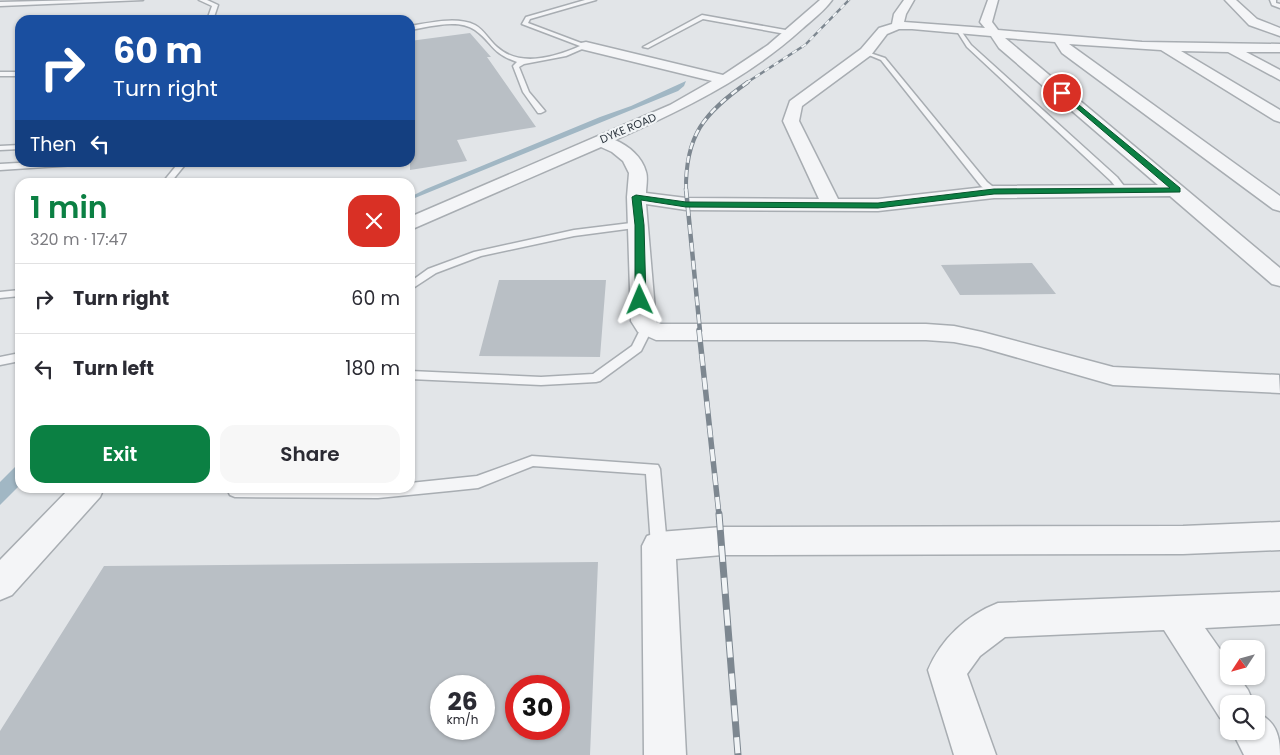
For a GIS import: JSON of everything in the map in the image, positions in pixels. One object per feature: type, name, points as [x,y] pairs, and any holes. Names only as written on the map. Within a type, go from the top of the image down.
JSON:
[{"type":"street","name":"DYKE ROAD","points":[[415,222],[675,108],[725,80],[773,48],[827,0]]},
{"type":"street","points":[[897,26],[900,14],[909,0]]},
{"type":"street","points":[[993,0],[986,22],[1004,45],[1280,278]]},
{"type":"street","points":[[1230,0],[1253,22],[1280,32]]},
{"type":"street","points":[[831,204],[791,120],[794,104],[866,52],[883,31],[897,26],[957,29],[1059,39],[1162,46],[1280,48]]},
{"type":"street","points":[[1059,39],[1067,50],[1280,205]]},
{"type":"street","points":[[586,46],[725,80]]},
{"type":"street","points":[[1162,46],[1280,117]]},
{"type":"street","points":[[1229,48],[1280,76]]},
{"type":"street","points":[[600,140],[618,148],[630,158],[638,173],[636,197],[640,225],[640,300],[643,321],[647,327],[656,332],[698,334],[926,332],[954,334],[1027,351],[1082,369],[1113,376],[1279,384]]},
{"type":"street","points":[[636,197],[686,204],[878,205],[994,192],[1178,190]]},
{"type":"street","points":[[0,584],[83,493]]},
{"type":"street","points":[[665,755],[659,546],[722,541],[1173,540],[1280,536]]},
{"type":"street","points":[[975,755],[947,670],[967,643],[998,620],[1280,608]]},
{"type":"street","points":[[1173,612],[1228,695]]},
{"type":"street","points":[[1258,740],[1268,755]]},
{"type":"lane","points":[[0,4],[140,0]]},
{"type":"lane","points":[[202,0],[215,5],[212,15]]},
{"type":"lane","points":[[586,46],[525,24],[528,18],[568,5],[593,0]]},
{"type":"lane","points":[[1273,0],[1274,4],[1280,6]]},
{"type":"lane","points":[[646,46],[702,17],[791,33]]},
{"type":"lane","points":[[415,28],[460,23],[472,26],[486,37],[496,50],[522,62]]},
{"type":"lane","points":[[957,29],[969,46],[1114,179],[1123,190]]},
{"type":"lane","points":[[542,111],[526,92],[516,66],[522,62],[564,55],[586,46]]},
{"type":"lane","points":[[866,52],[883,59],[984,184],[994,192]]},
{"type":"lane","points":[[0,74],[15,74]]},
{"type":"lane","points":[[0,148],[15,147]]},
{"type":"lane","points":[[0,167],[15,166]]},
{"type":"lane","points":[[170,178],[179,167]]},
{"type":"lane","points":[[415,283],[432,271],[478,254],[574,233],[640,225]]},
{"type":"lane","points":[[0,295],[15,294]]},
{"type":"lane","points":[[415,375],[541,381],[596,378],[637,348],[647,327]]},
{"type":"lane","points":[[0,361],[15,358]]},
{"type":"lane","points":[[415,488],[478,482],[532,461],[653,469],[659,546]]},
{"type":"water","points":[[686,81],[684,86],[678,91],[415,198],[415,194],[426,189],[631,106]]},
{"type":"water","points":[[15,467],[15,490],[0,505],[0,482]]},
{"type":"building","points":[[470,33],[491,57],[487,57],[536,127],[457,140],[467,161],[410,170],[410,167],[415,167],[415,40]]},
{"type":"building","points":[[1032,263],[1056,294],[960,295],[941,265]]},
{"type":"building","points":[[499,280],[606,280],[600,357],[479,356]]},
{"type":"building","points":[[598,562],[590,755],[0,755],[0,731],[104,566]]},
{"type":"railway","points":[[746,83],[805,45],[849,0]]},
{"type":"railway","points":[[686,190],[689,155],[700,127],[720,104],[748,82]]},
{"type":"railway","points":[[686,190],[700,331]]},
{"type":"railway","points":[[699,330],[719,515]]},
{"type":"railway","points":[[719,514],[738,755]]},
{"type":"route","points":[[640,300],[640,225],[636,197],[686,204],[878,205],[994,192],[1178,190],[1062,93]]}]
